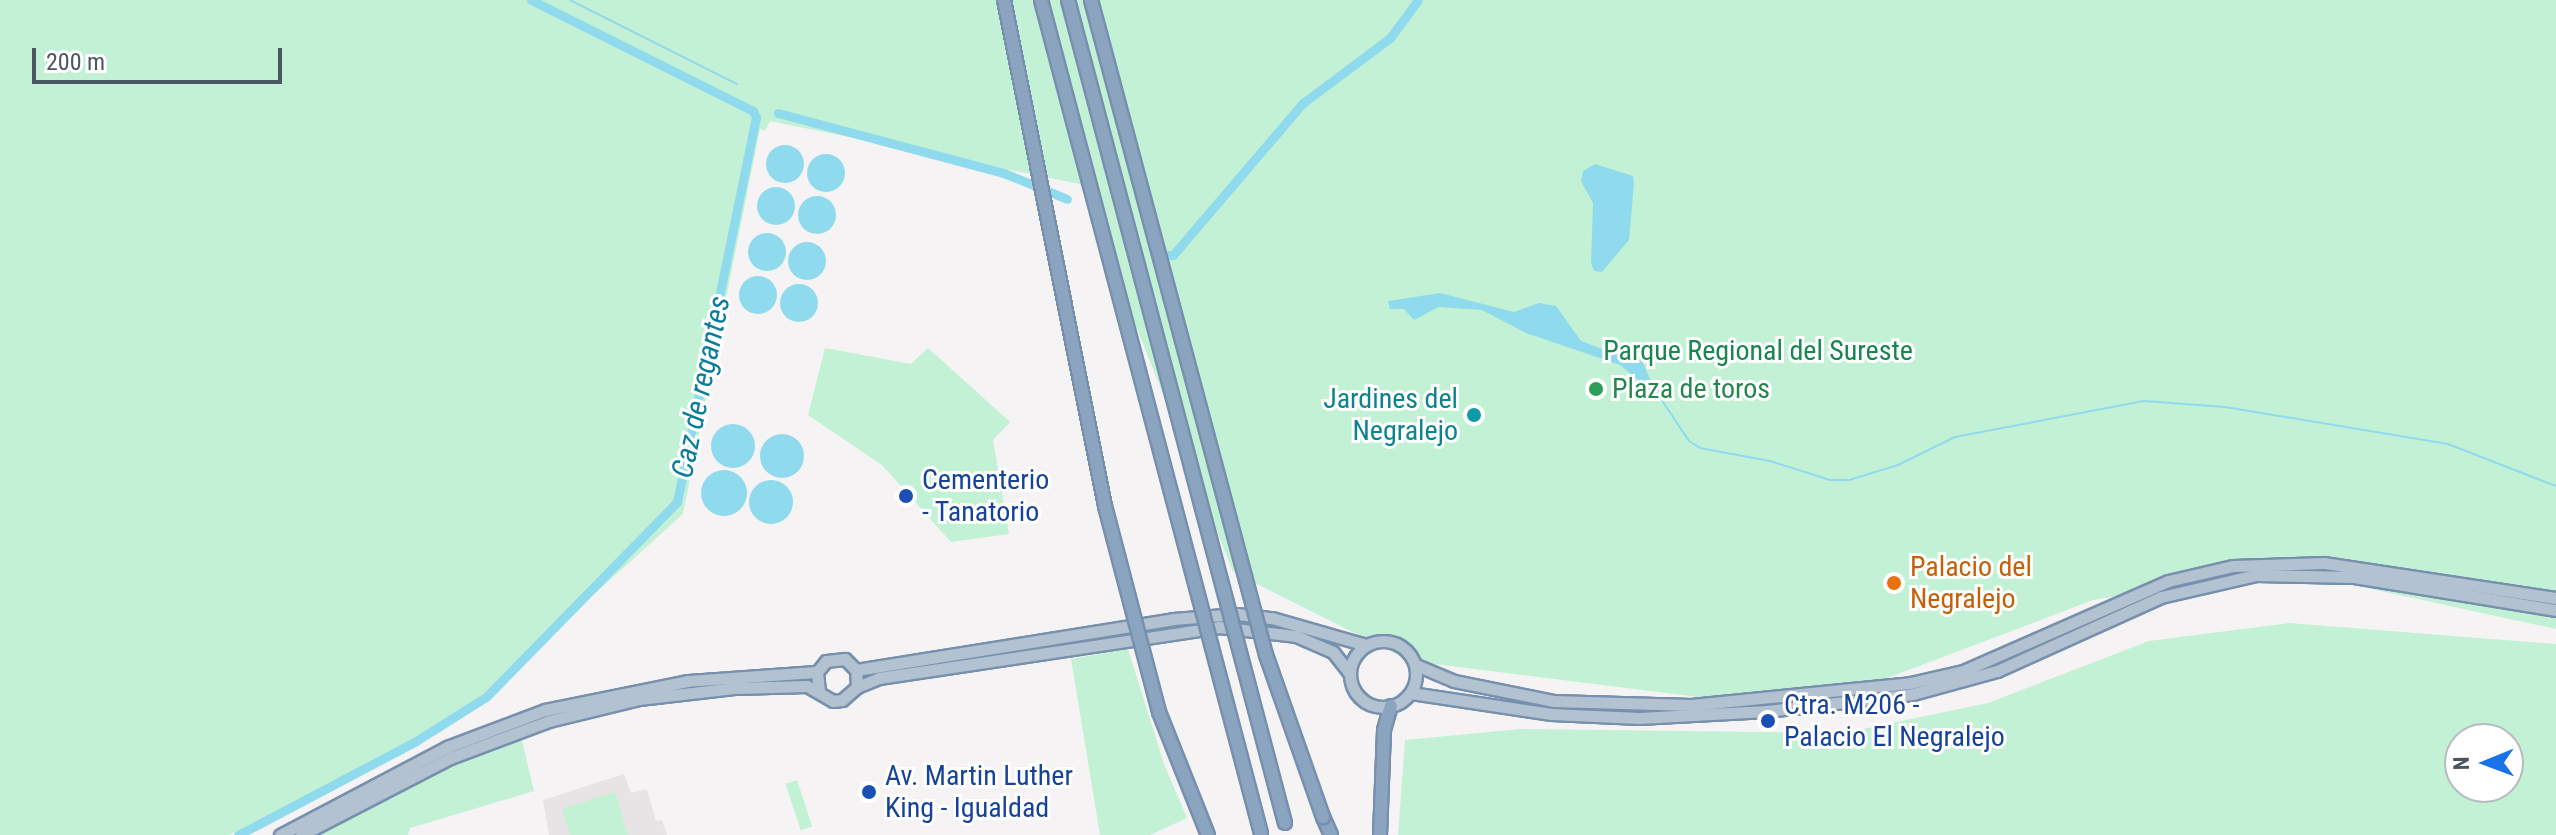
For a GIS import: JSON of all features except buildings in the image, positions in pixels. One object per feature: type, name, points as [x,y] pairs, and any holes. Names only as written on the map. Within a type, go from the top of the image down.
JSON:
[{"type":"highway","points":[[1004,0],[1105,506],[1159,712],[1208,835]]},
{"type":"highway","points":[[1041,0],[1262,834]]},
{"type":"highway","points":[[1068,0],[1287,829]]},
{"type":"highway","points":[[1091,0],[1266,655],[1331,835]]},
{"type":"highway","points":[[1380,835],[1384,730],[1391,706]]},
{"type":"main road","points":[[280,835],[447,747],[545,710],[687,681],[817,672],[835,658],[856,670],[1173,619],[1237,614],[1272,618],[1366,645],[1398,643],[1416,665],[1454,681],[1553,701],[1691,705],[1910,683],[1963,671],[2168,581],[2233,566],[2324,563],[2556,598]]},
{"type":"main road","points":[[301,835],[450,758],[549,721],[688,692],[807,686],[842,700],[857,687],[879,678],[1219,627],[1296,636],[1333,652],[1350,674],[1361,699],[1391,706],[1411,693],[1551,714],[1639,718],[1767,711],[1913,694],[1997,671],[2161,597],[2256,575],[2354,577],[2556,610]]},
{"type":"main road","points":[[1350,674],[1356,654],[1366,645]]},
{"type":"main road","points":[[1411,693],[1416,665]]},
{"type":"main road","points":[[856,670],[857,687]]},
{"type":"main road","points":[[817,672],[819,692]]},
{"type":"shaded area","points":[[624,774],[631,793],[647,789],[656,821],[662,820],[667,835],[549,835],[543,800]]},
{"type":"green space","name":"Parque Regional del Sureste","points":[[0,0],[2556,0],[2556,629],[2279,569],[2093,600],[1803,710],[1410,661],[1233,572],[1080,184],[770,121],[765,131],[760,129],[683,514],[441,732],[229,835],[0,835]]},
{"type":"green space","points":[[825,348],[911,364],[928,348],[1010,422],[993,440],[1009,534],[951,542],[882,465],[808,415]]},
{"type":"green space","points":[[2289,623],[2556,644],[2556,835],[1398,835],[1405,740],[1520,729],[1844,733],[1988,703],[2149,641]]},
{"type":"green space","points":[[1128,649],[1164,764],[1187,818],[1150,835],[1100,835],[1071,659]]},
{"type":"green space","points":[[521,736],[534,791],[410,828],[408,835],[315,835],[417,780]]},
{"type":"green space","points":[[797,780],[812,827],[801,830],[786,784]]},
{"type":"green space","points":[[615,792],[628,835],[570,835],[562,809]]},
{"type":"water","points":[[785,145],[798,151],[804,164],[798,177],[785,183],[772,177],[766,164],[772,151]]},
{"type":"water","points":[[826,154],[840,159],[845,173],[840,187],[826,192],[812,187],[807,173],[812,159]]},
{"type":"water","points":[[1595,164],[1633,176],[1634,184],[1629,240],[1602,272],[1594,271],[1591,263],[1593,203],[1581,181],[1583,171]]},
{"type":"water","points":[[776,187],[789,193],[795,206],[789,219],[776,225],[763,219],[757,206],[763,193]]},
{"type":"water","points":[[817,196],[831,201],[836,215],[831,229],[817,234],[803,229],[798,215],[803,201]]},
{"type":"water","points":[[767,233],[780,239],[786,252],[780,265],[767,271],[754,265],[748,252],[754,239]]},
{"type":"water","points":[[807,242],[821,247],[826,261],[821,275],[807,280],[793,275],[788,261],[793,247]]},
{"type":"water","points":[[758,276],[771,282],[777,295],[771,308],[758,314],[745,308],[739,295],[745,282]]},
{"type":"water","points":[[799,284],[813,289],[818,303],[813,317],[799,322],[785,317],[780,303],[785,289]]},
{"type":"water","points":[[1440,293],[1514,312],[1539,303],[1556,306],[1581,341],[1613,353],[1638,351],[1650,379],[1662,390],[1661,399],[1620,365],[1526,333],[1482,310],[1439,307],[1414,320],[1404,309],[1390,309],[1388,301]]},
{"type":"water","points":[[733,424],[749,430],[755,446],[749,462],[733,468],[717,462],[711,446],[717,430]]},
{"type":"water","points":[[782,434],[798,440],[804,456],[798,472],[782,478],[766,472],[760,456],[766,440]]},
{"type":"water","points":[[724,470],[740,477],[747,493],[740,509],[724,516],[708,509],[701,493],[708,477]]},
{"type":"water","points":[[771,480],[787,486],[793,502],[787,518],[771,524],[755,518],[749,502],[755,486]]},
{"type":"waterway","name":"Caz de regantes","points":[[238,835],[416,741],[486,697],[677,502],[756,117],[753,111],[531,0]]},
{"type":"waterway","points":[[570,0],[737,84]]},
{"type":"waterway","points":[[1168,255],[1173,255],[1303,103],[1390,38],[1418,0]]},
{"type":"waterway","points":[[778,113],[1004,173],[1067,199]]},
{"type":"waterway","points":[[1661,399],[1689,441],[1700,448],[1770,461],[1830,480],[1849,480],[1898,465],[1955,437],[2144,401],[2225,407],[2448,444],[2556,486]]},
{"type":"place","name":"Plaza de toros","points":[[1596,389]]},
{"type":"place","name":"Jardines del Negralejo","points":[[1474,415]]},
{"type":"place","name":"Cementerio - Tanatorio","points":[[906,496]]},
{"type":"place","name":"Palacio del Negralejo","points":[[1894,583]]},
{"type":"place","name":"Ctra. M206 - Palacio El Negralejo","points":[[1768,721]]},
{"type":"place","name":"Av. Martin Luther King - Igualdad","points":[[869,792]]}]
